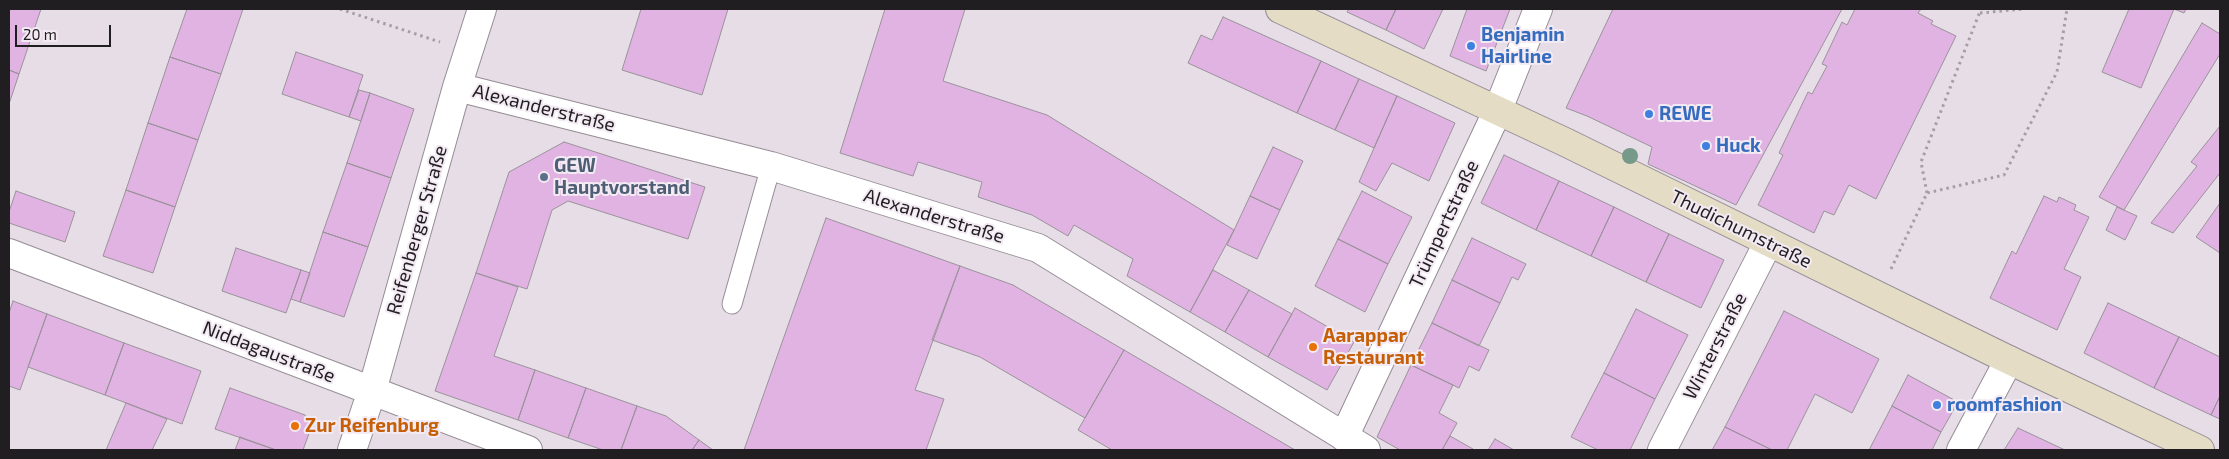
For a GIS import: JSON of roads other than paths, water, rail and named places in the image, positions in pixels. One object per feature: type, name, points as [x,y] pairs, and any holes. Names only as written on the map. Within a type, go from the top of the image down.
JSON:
[{"type":"main road","name":"Thudichumstraße","points":[[1280,9],[1497,112],[1565,142],[2009,360],[2200,450]]},
{"type":"street","name":"Reifenberger Straße","points":[[352,450],[372,391],[457,86],[482,9]]},
{"type":"street","name":"Trümpertstraße","points":[[1348,446],[1497,112],[1538,9]]},
{"type":"street","name":"Alexanderstraße","points":[[457,86],[771,166],[1038,248],[1348,446]]},
{"type":"street","name":"Winterstraße","points":[[1662,450],[1768,243]]},
{"type":"street","name":"Niddagaustraße","points":[[9,254],[528,450]]},
{"type":"street","points":[[1960,450],[2009,360]]},
{"type":"lane","points":[[732,304],[771,166]]},
{"type":"place","name":"Benjamin Hairline","points":[[1471,46]]},
{"type":"place","name":"REWE","points":[[1649,114]]},
{"type":"place","name":"Huck","points":[[1706,146]]},
{"type":"place","name":"GEW Hauptvorstand","points":[[544,177]]},
{"type":"place","name":"Aarappar Restaurant","points":[[1313,347]]},
{"type":"place","name":"roomfashion","points":[[1937,405]]},
{"type":"place","name":"Zur Reifenburg","points":[[295,426]]}]
